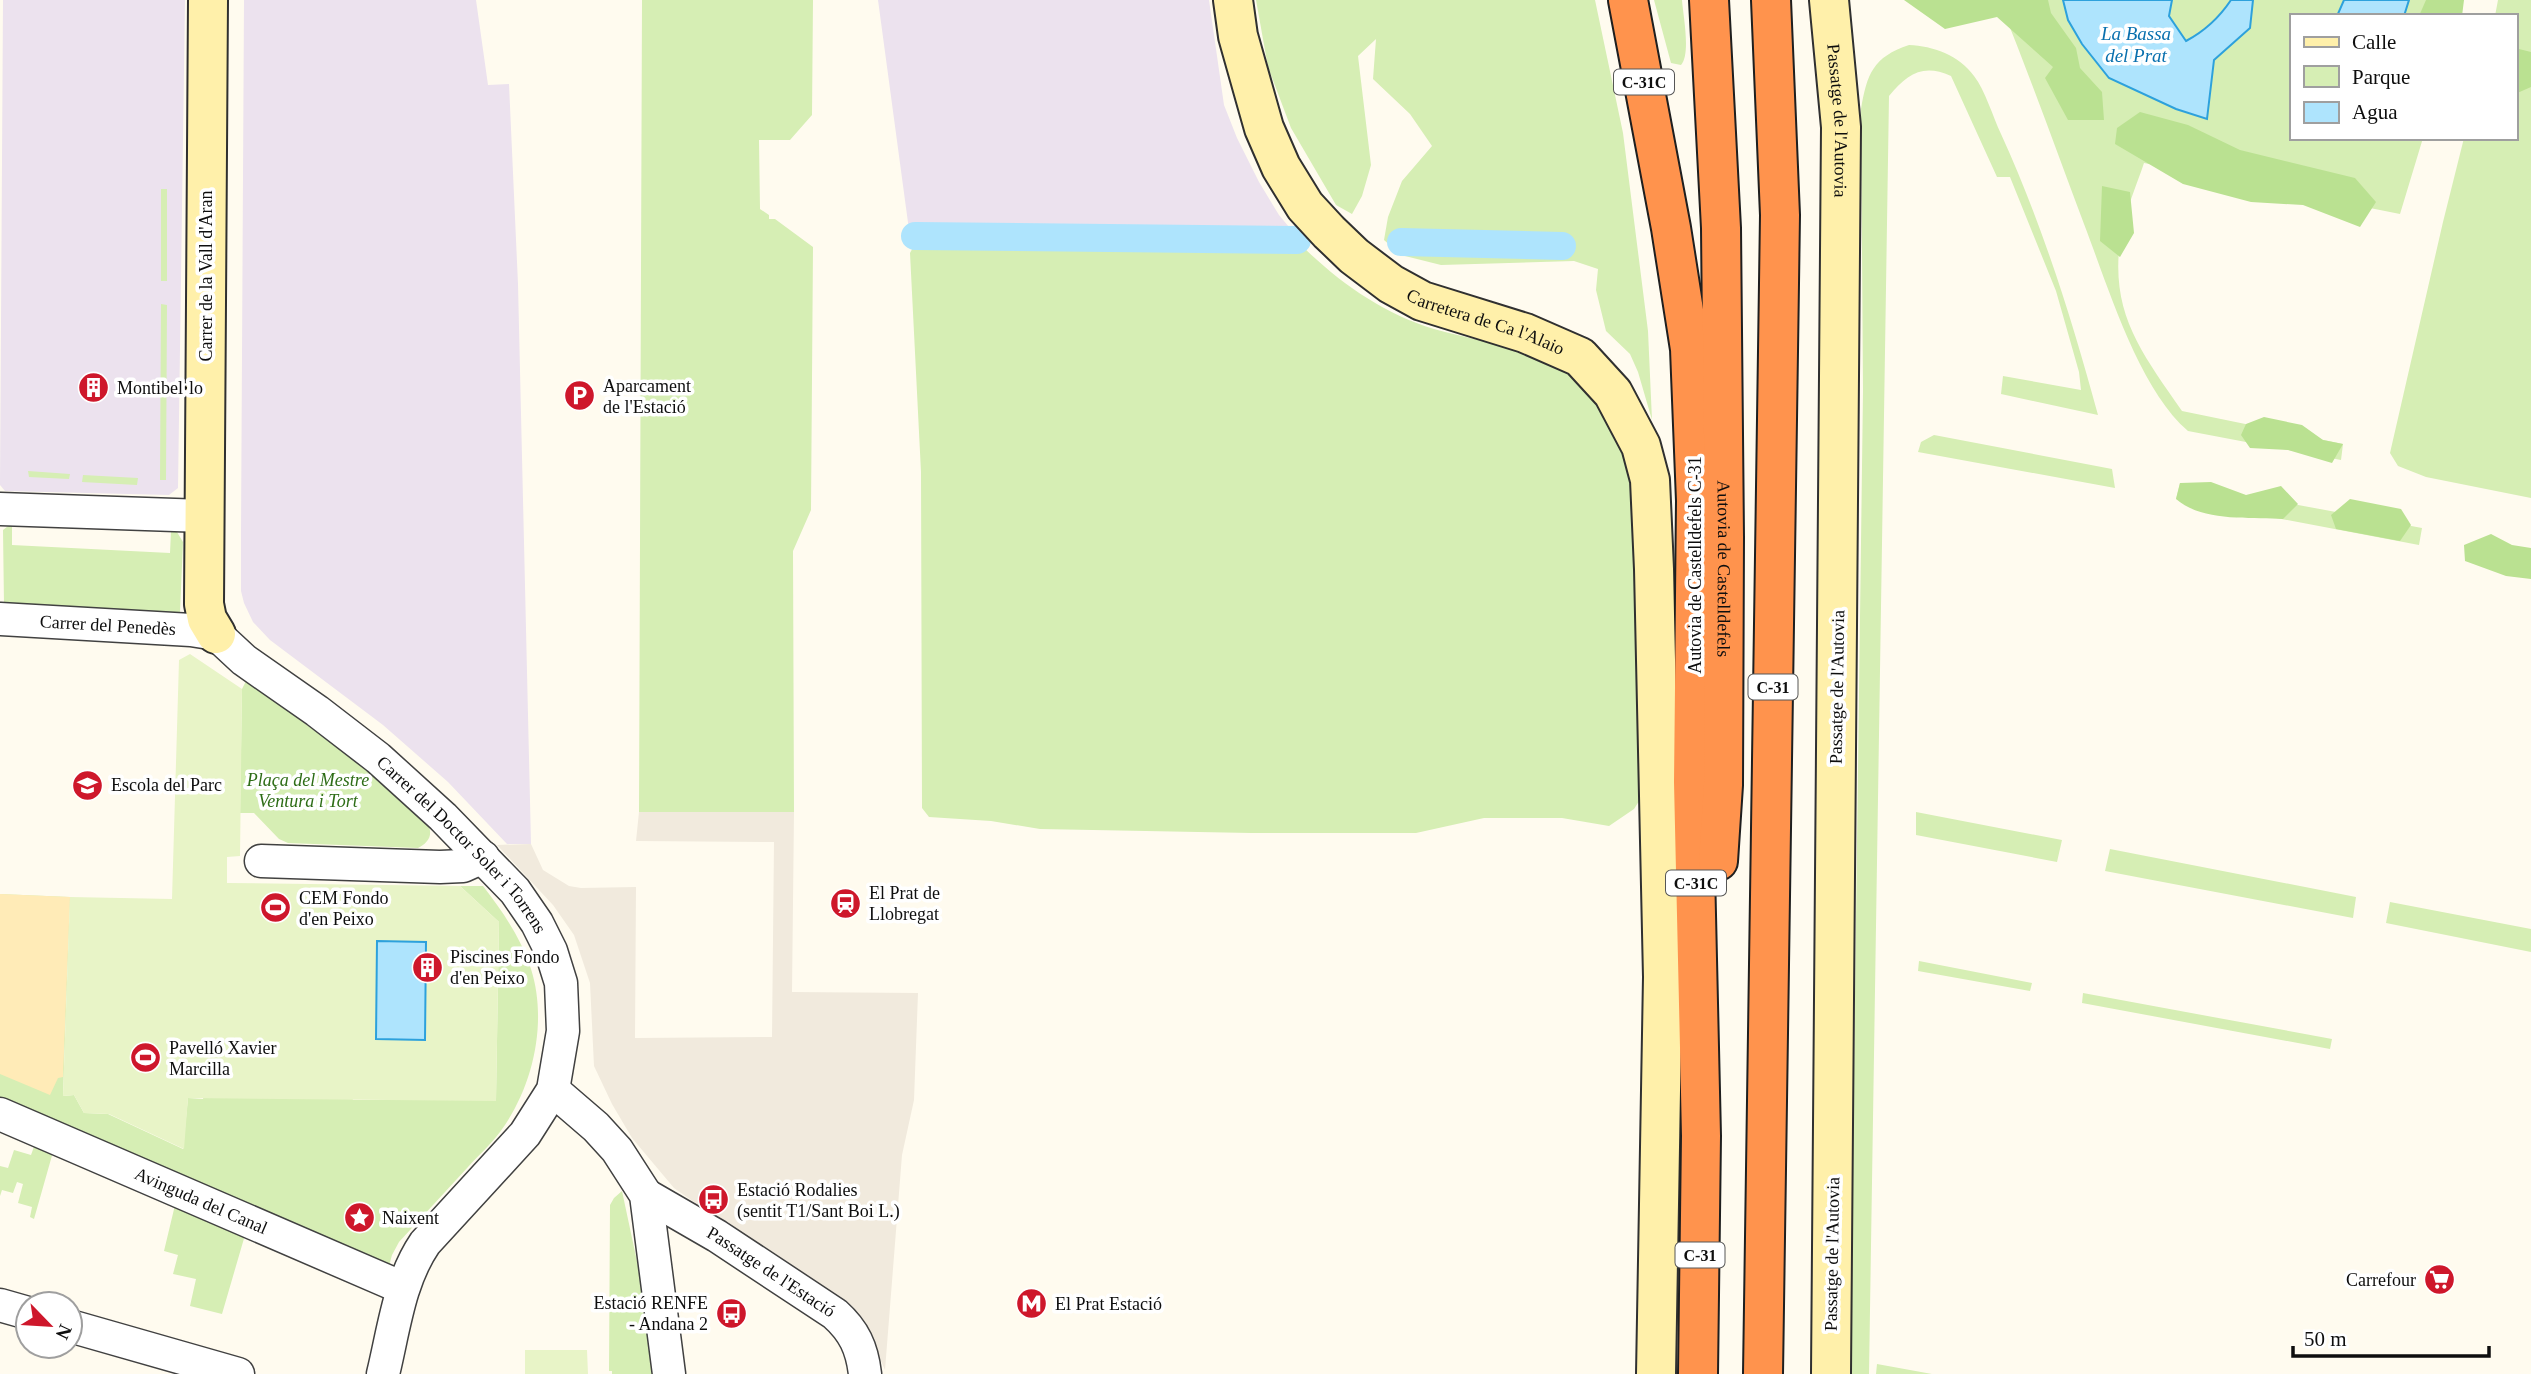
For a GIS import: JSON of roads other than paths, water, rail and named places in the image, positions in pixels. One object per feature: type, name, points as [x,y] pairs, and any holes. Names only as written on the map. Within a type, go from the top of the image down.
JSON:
[{"type":"highway","points":[[1611,0],[1659,164]]},
{"type":"highway","name":"Autovia de Castelldefels C-31","points":[[1628,0],[1671,228],[1690,349],[1696,501],[1693,782],[1701,1136]]},
{"type":"highway","name":"Autovia de Castelldefels","points":[[1701,1136],[1723,785],[1721,228],[1709,0]]},
{"type":"highway","name":"C-31","points":[[1763,1374],[1780,215],[1771,0]]},
{"type":"highway","name":"C-31","points":[[1698,1374],[1701,1136]]},
{"type":"street","name":"Carrer de la Vall d'Aran","points":[[208,0],[204,604],[207,619],[216,634]]},
{"type":"street","name":"Carretera de Ca l'Alaio","points":[[1233,0],[1238,36],[1264,128],[1281,167],[1305,206],[1354,256],[1391,284],[1422,301],[1525,333],[1580,357],[1607,385],[1636,434],[1645,461],[1650,492],[1663,977],[1656,1374]]},
{"type":"street","name":"Passatge de l'Autovia","points":[[1829,0],[1840,127],[1831,1374]]},
{"type":"street","points":[[0,509],[204,516]]},
{"type":"street","name":"Carrer del Penedès","points":[[0,619],[191,630],[216,634]]},
{"type":"street","name":"Carrer del Doctor Soler i Torrens","points":[[216,634],[244,660],[378,758],[483,857],[514,891],[537,923],[551,951],[561,983],[563,1031],[553,1090],[525,1134],[415,1257],[403,1288],[383,1374]]},
{"type":"street","points":[[261,861],[440,867],[463,866],[483,857]]},
{"type":"street","name":"Passatge de l'Estació","points":[[553,1090],[596,1127],[617,1150],[646,1195],[669,1374]]},
{"type":"street","name":"Avinguda del Canal","points":[[0,1114],[403,1288]]},
{"type":"street","name":"Passatge de l'Estació","points":[[646,1195],[700,1226],[835,1314],[848,1325],[859,1343],[865,1374]]},
{"type":"street","points":[[84,1329],[227,1372]]},
{"type":"water","name":"La Bassa del Prat","points":[[2063,0],[2172,0],[2169,16],[2186,41],[2211,24],[2231,0],[2253,0],[2250,28],[2214,60],[2207,119],[2176,109],[2109,78],[2082,44],[2068,20]]},
{"type":"water","points":[[2344,0],[2409,0],[2405,14],[2338,14]]},
{"type":"water","points":[[377,941],[426,942],[425,1040],[376,1039]]},
{"type":"waterway","points":[[915,236],[1297,240]]},
{"type":"waterway","points":[[1401,242],[1562,246]]},
{"type":"place","name":"Montibel·lo","points":[[94,388]]},
{"type":"place","name":"Aparcament de l'Estació","points":[[580,396]]},
{"type":"place","name":"Escola del Parc","points":[[88,785]]},
{"type":"place","name":"El Prat de Llobregat","points":[[846,903]]},
{"type":"place","name":"CEM Fondo d'en Peixo","points":[[276,908]]},
{"type":"place","name":"Piscines Fondo d'en Peixo","points":[[427,967]]},
{"type":"place","name":"Pavelló Xavier Marcilla","points":[[146,1058]]},
{"type":"place","name":"Estació Rodalies (sentit T1/Sant Boi L.)","points":[[714,1200]]},
{"type":"place","name":"Naixent","points":[[359,1218]]},
{"type":"place","name":"Carrefour","points":[[2439,1280]]},
{"type":"place","name":"El Prat Estació","points":[[1032,1304]]},
{"type":"place","name":"Estació RENFE - Andana 2","points":[[731,1313]]},
{"type":"park label","name":"Plaça del Mestre Ventura i Tort","points":[[308,790]]}]
